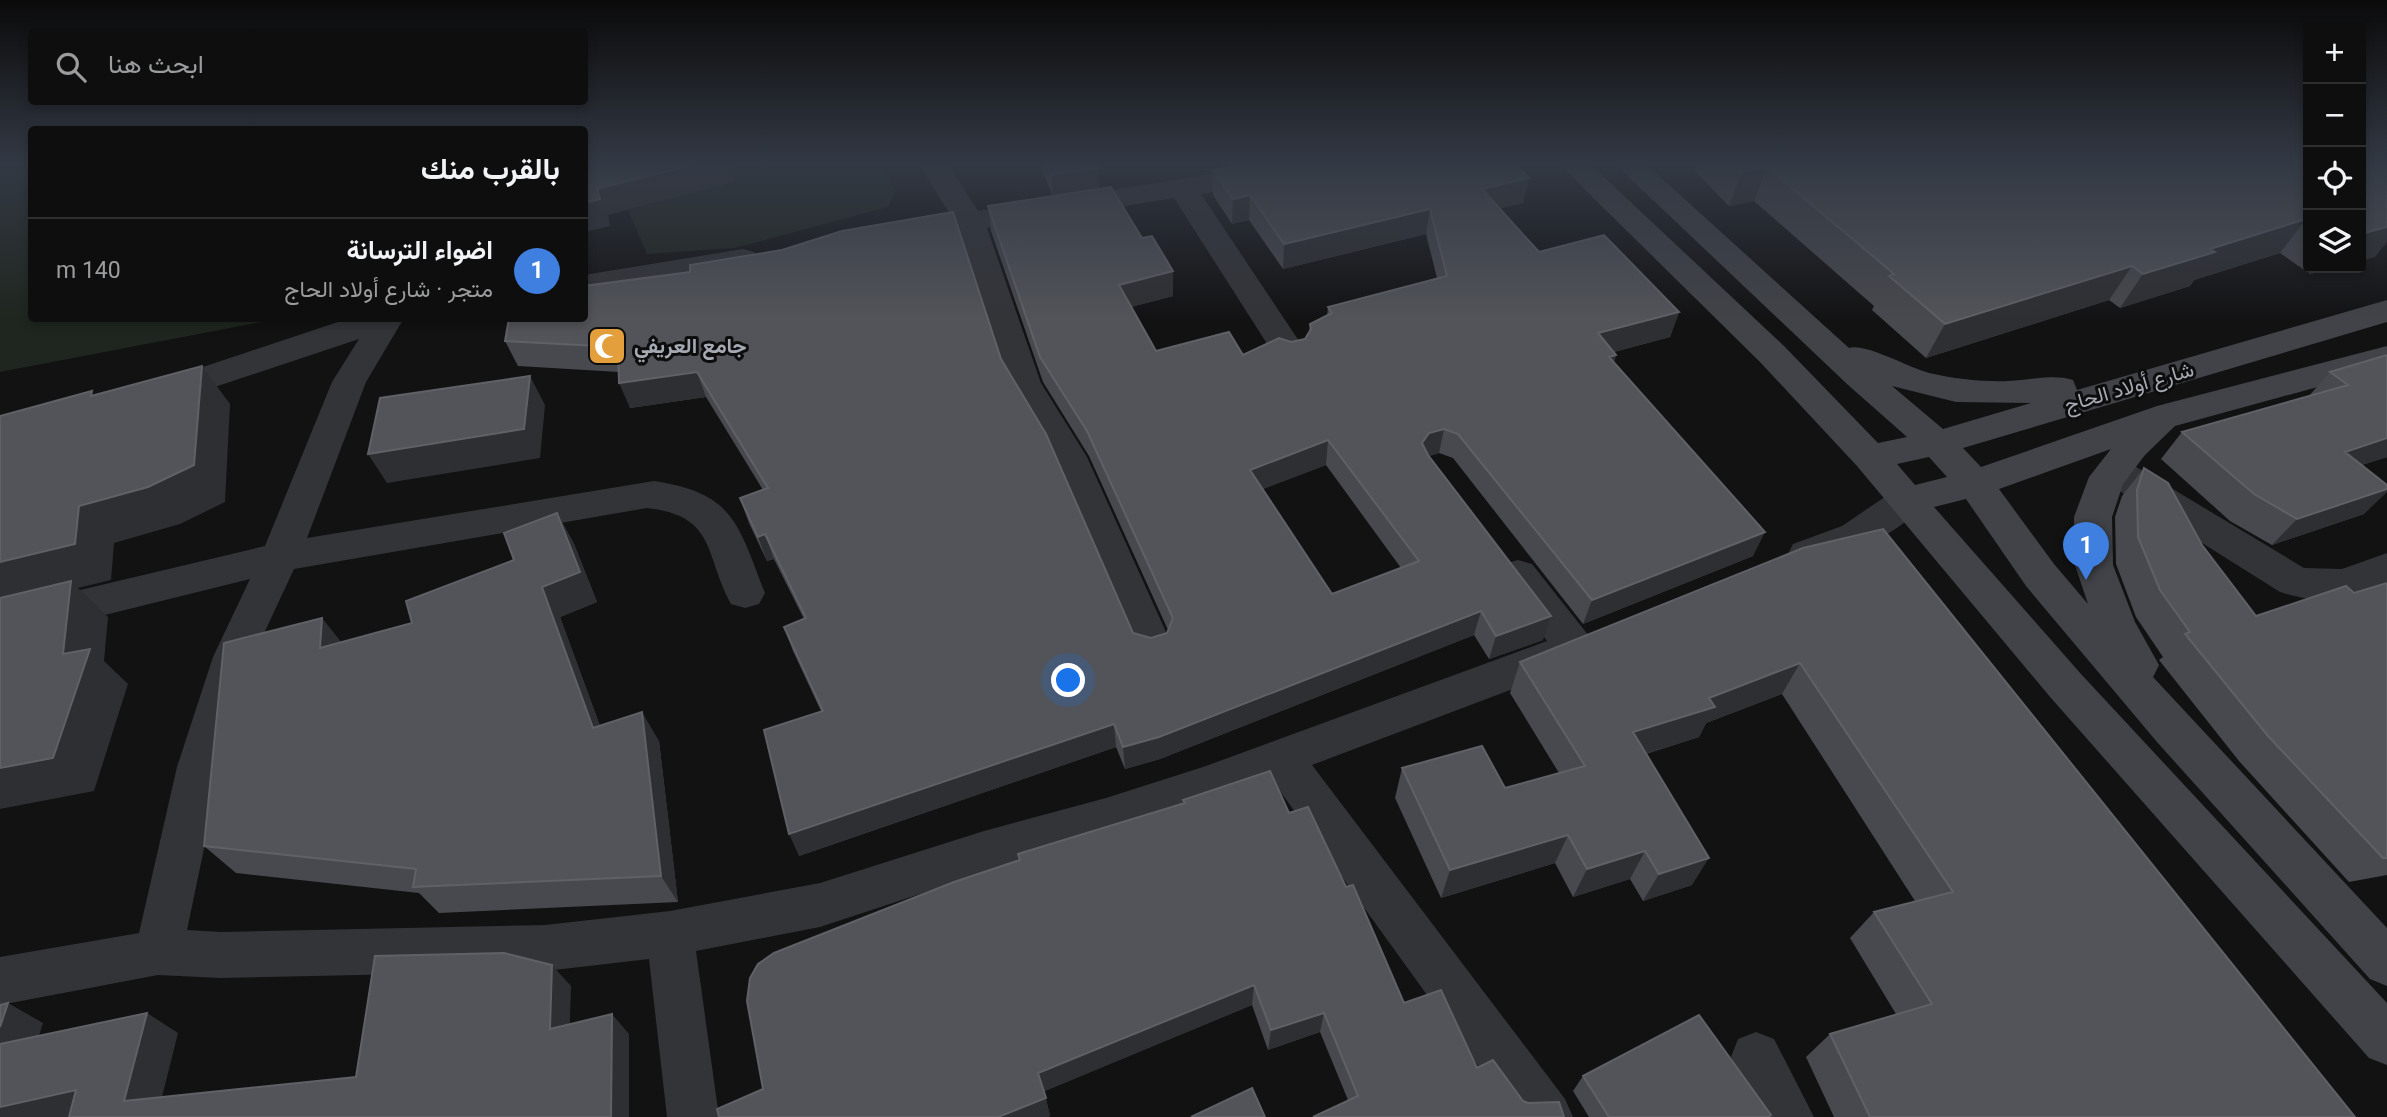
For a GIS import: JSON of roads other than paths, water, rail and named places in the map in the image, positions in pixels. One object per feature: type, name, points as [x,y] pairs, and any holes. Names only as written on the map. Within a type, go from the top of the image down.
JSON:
[{"type":"main road","points":[[1628,216],[1772,354],[1870,457],[2066,686],[2387,1040]]},
{"type":"main road","points":[[1686,216],[1937,443],[1975,482],[2040,575],[2172,729],[2387,963]]},
{"type":"main road","points":[[1784,307],[1844,351],[1905,380],[1943,389],[1994,395],[2083,385],[2137,385]]},
{"type":"main road","name":"شارع أولاد الحاج","points":[[1870,457],[1937,443],[2387,311]]},
{"type":"main road","name":"شارع أولاد الحاج","points":[[1908,500],[1975,482],[2169,415],[2387,357]]},
{"type":"main road","points":[[2169,415],[2132,446],[2115,471],[2107,477],[2094,517],[2094,565],[2116,625],[2172,729]]},
{"type":"street","points":[[967,216],[1024,383],[1069,457],[1150,643]]},
{"type":"street","points":[[874,238],[1009,216]]},
{"type":"street","points":[[1201,216],[1290,353]]},
{"type":"street","points":[[588,284],[778,253]]},
{"type":"street","points":[[131,403],[374,322]]},
{"type":"street","points":[[158,952],[199,767],[233,657],[280,557],[349,382],[383,322]]},
{"type":"street","points":[[2115,471],[2294,581],[2319,587],[2340,587],[2387,568]]},
{"type":"street","points":[[0,625],[280,557],[647,494],[673,497],[706,511],[727,545],[745,593]]},
{"type":"street","points":[[1764,570],[1855,536],[1908,500]]},
{"type":"street","points":[[0,981],[158,952],[221,955],[545,948],[670,934],[820,905],[984,852],[1119,814],[1208,785],[1593,640],[1494,543]]},
{"type":"street","points":[[1280,757],[1546,1117]]},
{"type":"street","points":[[670,934],[693,1117]]},
{"type":"street","points":[[1756,1058],[1788,1117]]},
{"type":"place","name":"جامع العريفي","points":[[607,346]]},
{"type":"place","name":"اضواء الترسانة","points":[[2086,580]]}]
